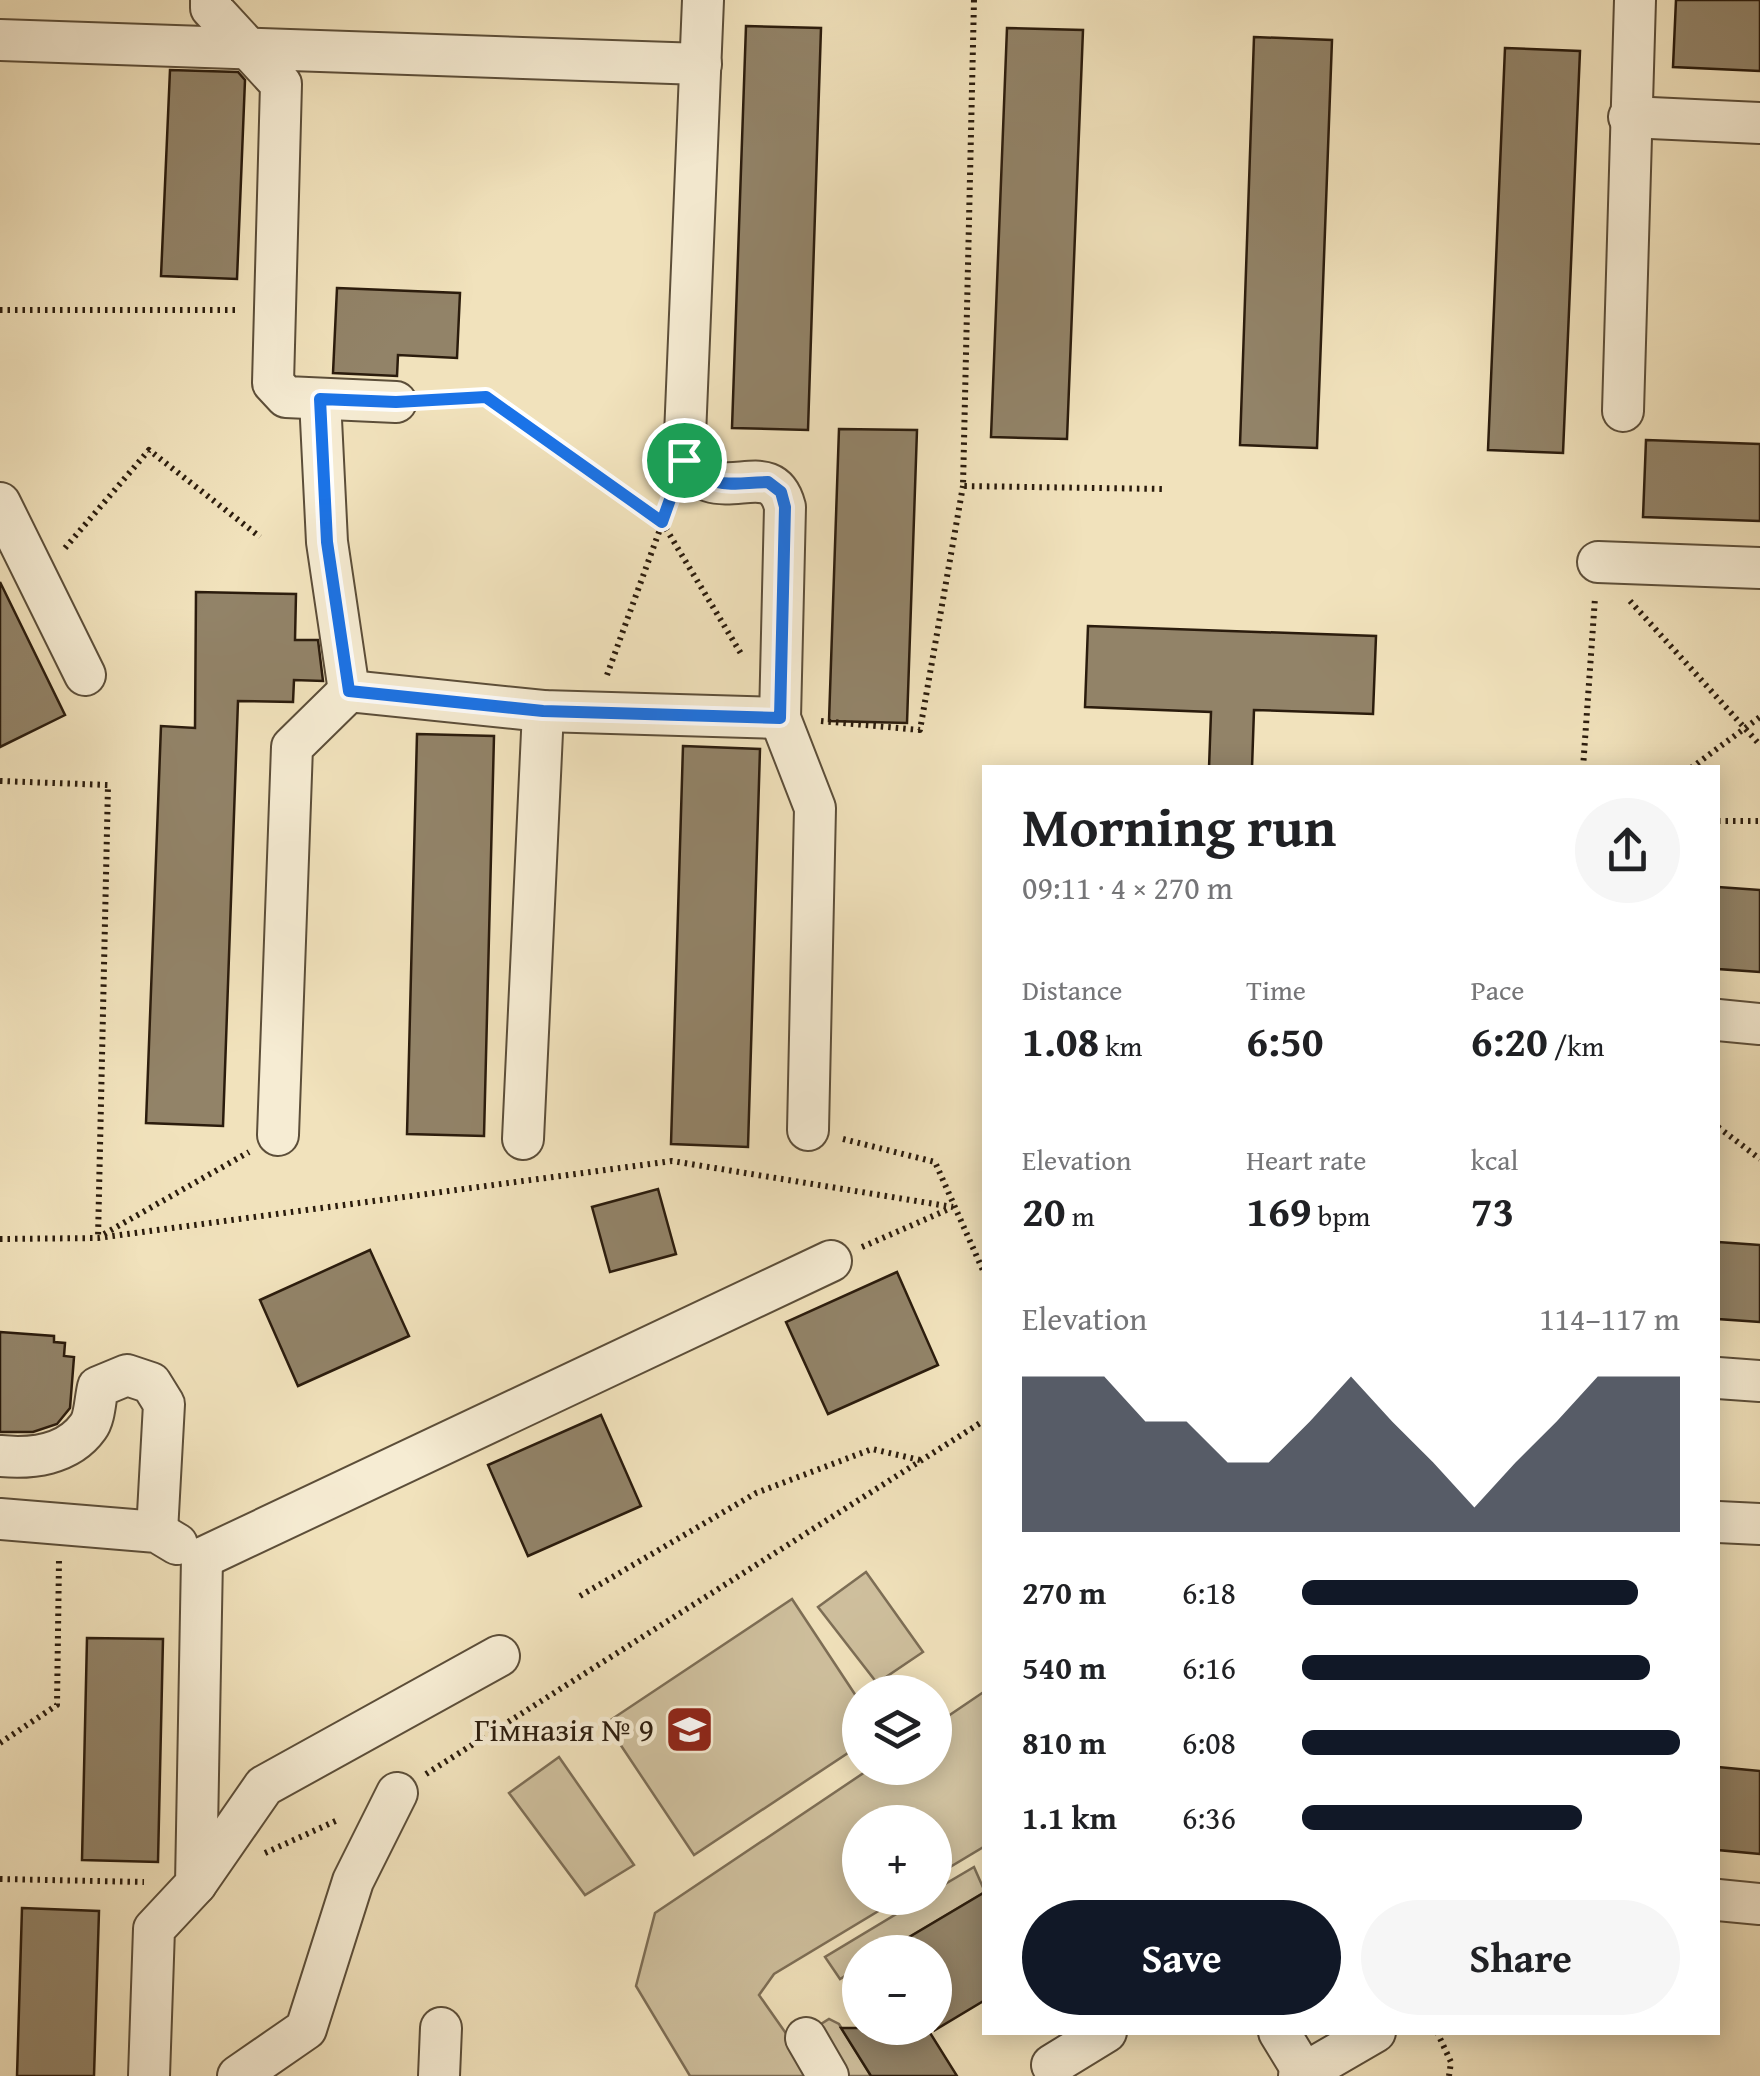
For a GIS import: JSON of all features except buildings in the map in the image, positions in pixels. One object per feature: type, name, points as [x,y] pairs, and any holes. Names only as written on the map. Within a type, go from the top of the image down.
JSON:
[{"type":"lane","points":[[211,0],[211,8],[281,84],[273,383],[286,397],[396,402]]},
{"type":"lane","points":[[703,0],[684,460],[703,479],[714,483],[768,482],[781,492],[785,507],[780,718],[815,808],[808,1130]]},
{"type":"lane","points":[[1622,412],[1635,0]]},
{"type":"lane","points":[[0,40],[701,64]]},
{"type":"lane","points":[[1630,117],[1760,123]]},
{"type":"lane","points":[[320,399],[327,542],[349,691]]},
{"type":"lane","points":[[0,503],[85,675]]},
{"type":"lane","points":[[1613,562],[1760,568]]},
{"type":"lane","points":[[349,691],[543,711],[780,718]]},
{"type":"lane","points":[[278,1136],[292,747],[349,691]]},
{"type":"lane","points":[[523,1139],[543,711]]},
{"type":"lane","points":[[1720,1020],[1760,1024]]},
{"type":"lane","points":[[202,1558],[831,1261]]},
{"type":"lane","points":[[0,1456],[28,1459],[62,1449],[90,1426],[98,1388],[126,1374],[150,1383],[164,1404],[157,1532]]},
{"type":"lane","points":[[1720,1378],[1760,1381]]},
{"type":"lane","points":[[0,1519],[157,1532],[202,1558]]},
{"type":"lane","points":[[1720,1522],[1760,1524]]},
{"type":"lane","points":[[196,1884],[202,1558]]},
{"type":"lane","points":[[149,2076],[154,1930],[196,1884],[264,1786],[499,1656]]},
{"type":"lane","points":[[238,2076],[306,2029],[353,1881],[397,1793]]},
{"type":"lane","points":[[1720,1900],[1760,1904]]},
{"type":"lane","points":[[439,2076],[440,2028]]},
{"type":"lane","points":[[1052,2065],[1101,2035]]},
{"type":"lane","points":[[1281,2035],[1302,2075],[1371,2035]]},
{"type":"lane","points":[[806,2038],[828,2076]]},
{"type":"path","points":[[396,402],[486,397],[662,522],[780,718],[920,730],[963,486],[974,0]]},
{"type":"path","points":[[0,310],[274,310]]},
{"type":"path","points":[[38,580],[149,450],[260,538]]},
{"type":"path","points":[[594,712],[684,460]]},
{"type":"path","points":[[963,486],[1164,489]]},
{"type":"path","points":[[1613,562],[1626,597],[1760,745]]},
{"type":"path","points":[[1583,765],[1613,562]]},
{"type":"path","points":[[1696,765],[1760,716]]},
{"type":"path","points":[[0,781],[108,785],[98,1238]]},
{"type":"path","points":[[1720,821],[1760,820]]},
{"type":"path","points":[[1720,1129],[1760,1159]]},
{"type":"path","points":[[808,1130],[935,1162],[982,1269]]},
{"type":"path","points":[[98,1238],[278,1136]]},
{"type":"path","points":[[0,1239],[98,1238],[672,1162],[952,1207]]},
{"type":"path","points":[[831,1261],[952,1207]]},
{"type":"path","points":[[263,1853],[397,1793],[982,1422]]},
{"type":"path","points":[[580,1596],[756,1493],[872,1449],[921,1460]]},
{"type":"path","points":[[0,1743],[57,1705],[60,1524]]},
{"type":"path","points":[[0,1880],[196,1884]]},
{"type":"path","points":[[1438,2035],[1451,2062],[1449,2076]]},
{"type":"shaded area","points":[[866,1572],[923,1652],[889,1675],[871,1675],[818,1607]]},
{"type":"shaded area","points":[[792,1599],[842,1675],[842,1757],[694,1855],[606,1723]]},
{"type":"shaded area","points":[[982,1693],[982,1848],[952,1866],[952,1805],[842,1805],[842,1915],[872,1915],[774,1974],[759,1995],[792,2042],[829,2019],[839,2024],[842,2045],[852,2045],[871,2076],[690,2076],[636,1986],[655,1913],[846,1785],[952,1785],[952,1713]]},
{"type":"shaded area","points":[[559,1757],[634,1865],[585,1895],[509,1793]]},
{"type":"shaded area","points":[[974,1867],[982,1894],[952,1912],[952,1880]]},
{"type":"shaded area","points":[[895,1915],[946,1915],[913,1935],[862,1935]]},
{"type":"shaded area","points":[[842,1947],[842,1978],[840,1979],[825,1957]]},
{"type":"place","name":"Гімназія № 9","points":[[689,1729]]},
{"type":"route","points":[[486,397],[662,522],[684,460],[703,479],[714,483],[768,482],[781,492],[785,507],[780,718],[543,711],[349,691],[327,542],[320,399],[396,402],[486,397]]}]
